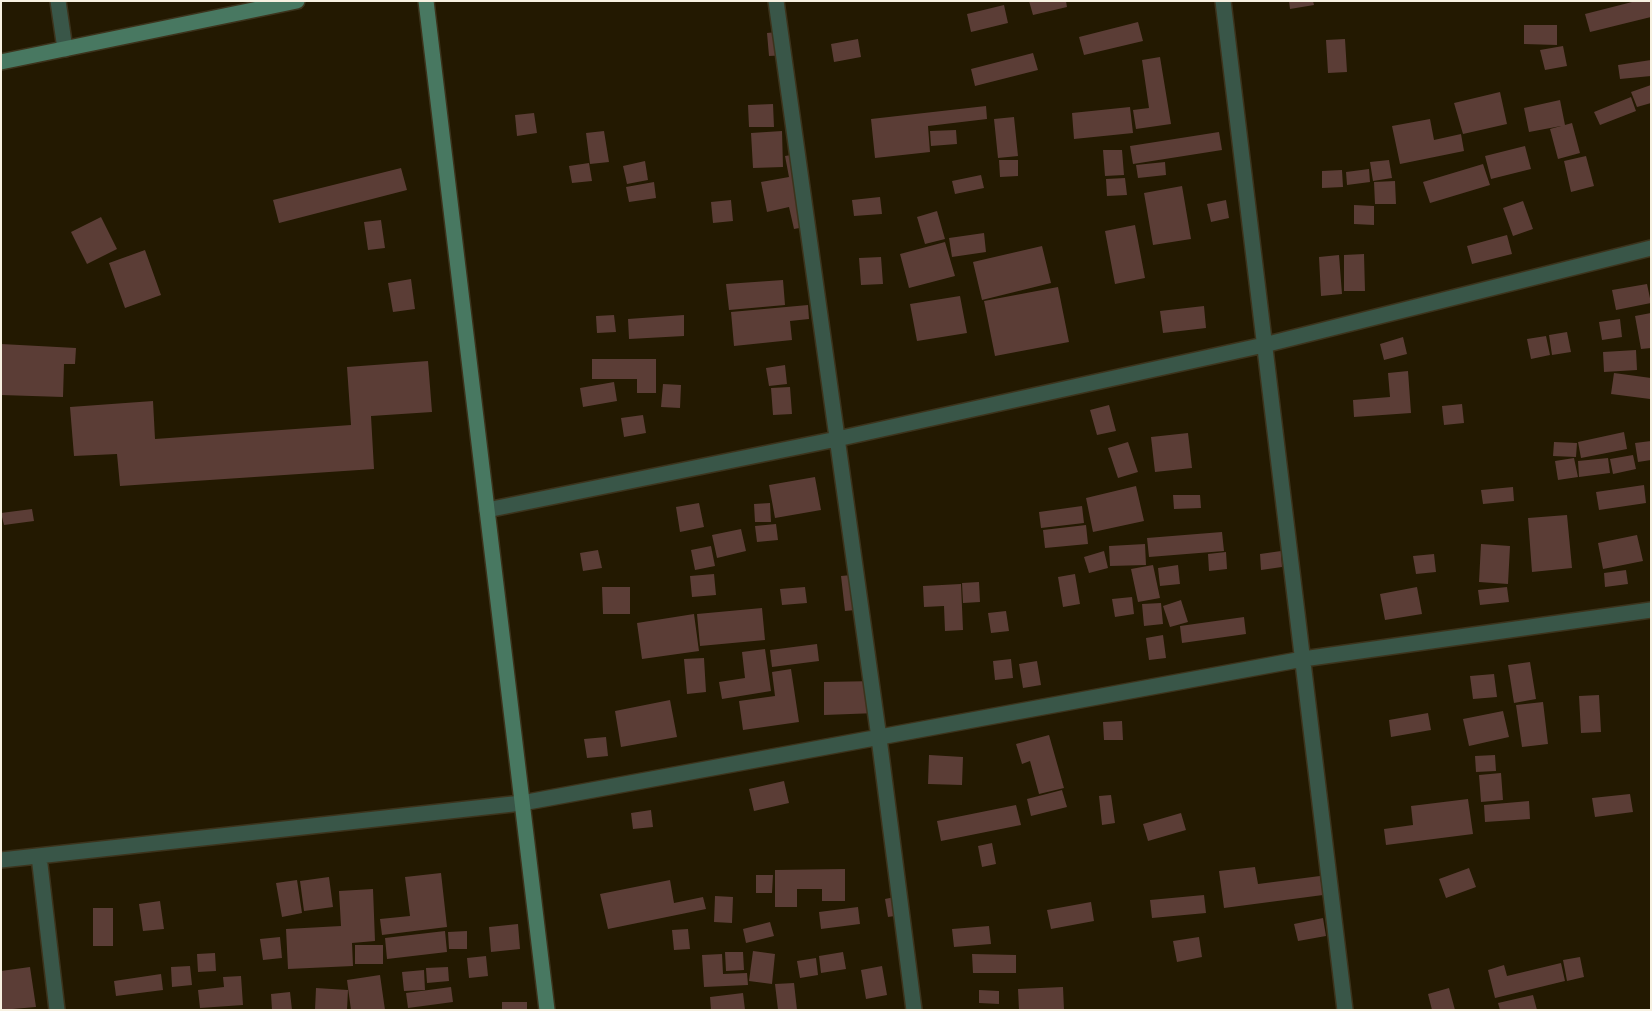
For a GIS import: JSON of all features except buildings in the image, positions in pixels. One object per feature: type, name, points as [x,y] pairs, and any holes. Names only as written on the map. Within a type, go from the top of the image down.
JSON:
[{"type":"street","points":[[58,1],[65,49]]},
{"type":"street","points":[[1,62],[297,1]]},
{"type":"street","points":[[426,1],[547,1010]]},
{"type":"street","points":[[776,1],[879,738],[914,1010]]},
{"type":"street","points":[[1223,1],[1345,1010]]},
{"type":"street","points":[[487,510],[837,439],[1264,345],[1651,248]]},
{"type":"street","points":[[1,860],[522,803],[1303,659],[1651,610]]},
{"type":"street","points":[[39,856],[57,1010]]}]
